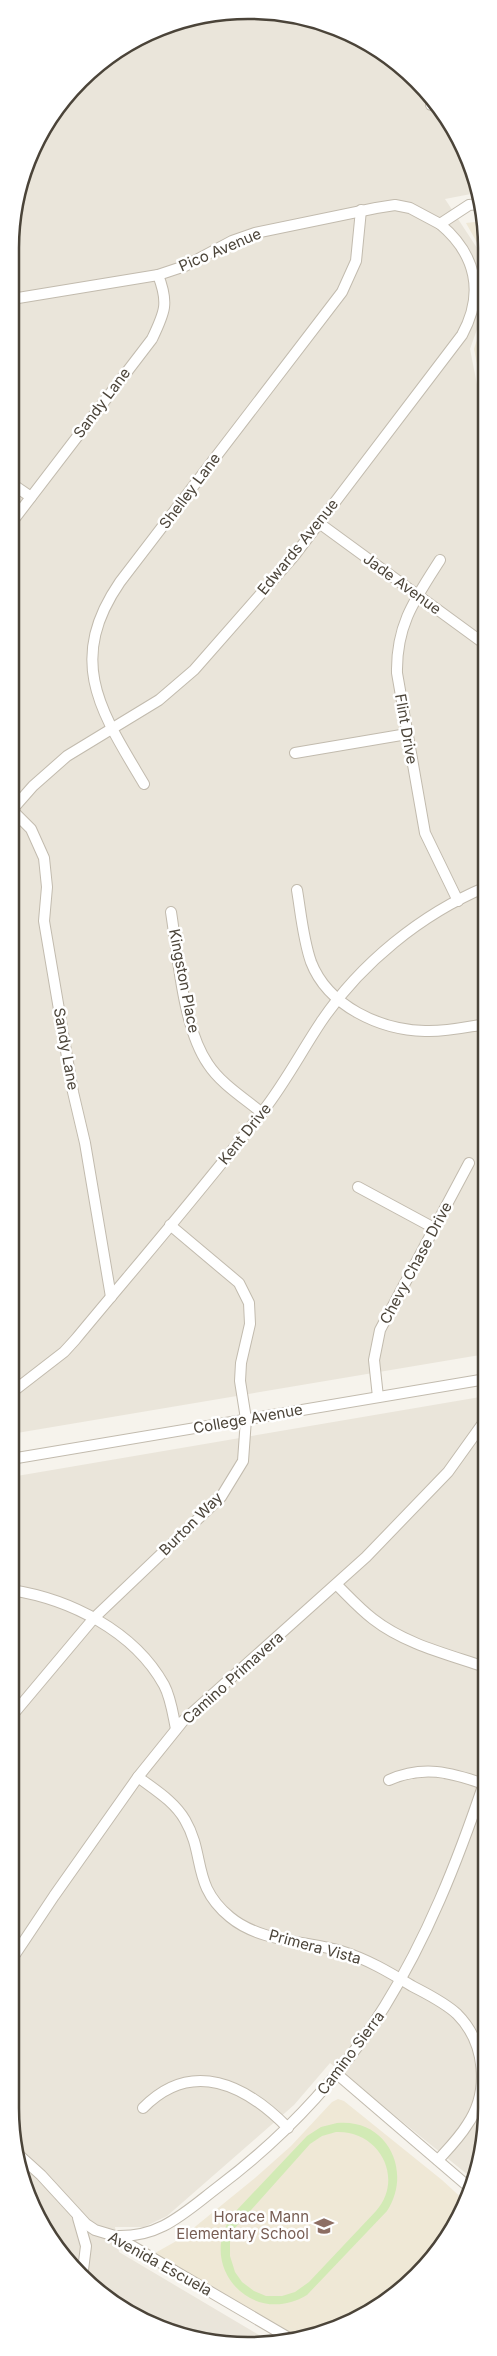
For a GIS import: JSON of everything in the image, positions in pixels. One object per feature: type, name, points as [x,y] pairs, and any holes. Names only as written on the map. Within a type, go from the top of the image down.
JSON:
[{"type":"street","points":[[440,224],[469,205],[474,204]]},
{"type":"street","name":"Pico Avenue","points":[[19,298],[158,274],[185,266],[254,233],[361,210],[395,205],[410,208],[440,224]]},
{"type":"street","name":"Shelley Lane","points":[[144,784],[111,729],[97,695],[94,678],[94,643],[103,610],[120,582],[342,292],[356,261],[361,210]]},
{"type":"street","name":"Edwards Avenue","points":[[19,802],[49,770],[67,756],[159,700],[194,670],[294,556],[462,335],[468,323],[475,296],[472,267],[460,243],[440,224]]},
{"type":"street","name":"Sandy Lane","points":[[19,513],[152,339],[163,312],[166,296],[158,274]]},
{"type":"street","points":[[19,489],[31,497]]},
{"type":"street","name":"Jade Avenue","points":[[319,523],[478,639]]},
{"type":"street","name":"Flint Drive","points":[[440,560],[417,595],[403,624],[396,655],[407,734],[425,833],[458,901]]},
{"type":"street","points":[[295,754],[407,734]]},
{"type":"street","name":"Sandy Lane","points":[[19,818],[30,830],[44,858],[47,887],[44,921],[72,1092],[85,1143],[110,1297]]},
{"type":"street","points":[[297,890],[311,963],[323,982],[338,999],[372,1020],[408,1030],[443,1030],[478,1025]]},
{"type":"street","name":"Kent Drive","points":[[19,1388],[64,1352],[170,1225],[262,1113],[338,999],[356,978],[394,944],[430,917],[478,891]]},
{"type":"street","name":"Kingston Place","points":[[171,912],[189,1022],[199,1051],[220,1078],[262,1113]]},
{"type":"street","name":"Chevy Chase Drive","points":[[378,1397],[374,1360],[380,1330],[469,1163]]},
{"type":"street","points":[[358,1187],[434,1228]]},
{"type":"street","name":"Burton Way","points":[[19,1707],[94,1618],[221,1497],[243,1461],[246,1419],[240,1381],[240,1364],[250,1324],[250,1303],[239,1283],[170,1225]]},
{"type":"street","name":"College Avenue","points":[[19,1458],[478,1380]]},
{"type":"street","name":"Camino Primavera","points":[[19,1948],[138,1777],[176,1730],[207,1698],[337,1584],[425,1498],[448,1472],[478,1430]]},
{"type":"street","points":[[337,1584],[359,1608],[388,1630],[422,1645],[478,1665]]},
{"type":"street","points":[[19,1592],[49,1598],[94,1618],[128,1643],[158,1676],[169,1697],[176,1730]]},
{"type":"street","points":[[389,1780],[415,1771],[430,1770],[450,1772],[478,1780]]},
{"type":"street","name":"Primera Vista","points":[[138,1777],[167,1799],[185,1820],[192,1833],[204,1884],[216,1903],[232,1919],[258,1932],[357,1957],[402,1980],[446,2005],[457,2015],[473,2037],[478,2054]]},
{"type":"street","name":"Camino Sierra","points":[[115,2236],[144,2234],[169,2224],[234,2175],[288,2128],[337,2074],[379,2018],[402,1980],[426,1934],[451,1876],[478,1801]]},
{"type":"street","points":[[337,2074],[465,2184]]},
{"type":"street","points":[[143,2108],[158,2094],[176,2085],[202,2081],[217,2083],[233,2087],[259,2101],[288,2128]]},
{"type":"street","name":"Primera Vista","points":[[438,2160],[465,2129],[478,2103]]},
{"type":"street","name":"Avenida Escuela","points":[[25,2161],[46,2180],[77,2216],[95,2230],[115,2236],[283,2334]]},
{"type":"street","points":[[77,2216],[84,2233],[86,2246],[83,2267]]},
{"type":"shaded area","points":[[233,19],[264,19],[293,23],[336,36],[376,57],[411,86],[440,121],[455,147],[471,194],[445,199],[478,251],[478,326],[470,349],[478,390],[478,1355],[19,1433],[19,233],[23,204],[36,161],[57,121],[76,97],[97,76],[121,57],[161,36],[204,23]]},
{"type":"shaded area","points":[[476,222],[478,244],[466,223]]},
{"type":"shaded area","points":[[478,337],[478,369],[474,349]]},
{"type":"shaded area","points":[[478,1397],[478,2123],[474,2152],[468,2175],[330,2063],[294,2105],[167,2216],[144,2227],[115,2227],[119,2252],[262,2337],[233,2337],[189,2329],[147,2314],[121,2299],[86,2270],[57,2235],[42,2209],[27,2167],[19,2123],[19,1476]]},
{"type":"shaded area","name":"Horace Mann Elementary School","points":[[338,2099],[344,2101],[460,2197],[440,2235],[431,2247],[411,2270],[388,2290],[350,2314],[322,2325],[290,2333],[155,2253],[180,2239],[255,2178],[291,2146],[332,2102]]},
{"type":"green space","points":[[337,2123],[355,2124],[370,2129],[382,2138],[396,2164],[397,2180],[394,2196],[387,2211],[307,2295],[286,2303],[266,2304],[249,2297],[234,2285],[225,2270],[221,2251],[224,2232],[235,2212],[307,2136],[321,2127]],"holes":[[[336,2132],[351,2133],[375,2147],[383,2158],[388,2184],[384,2198],[376,2211],[309,2282],[295,2292],[282,2296],[266,2296],[254,2291],[242,2282],[235,2272],[230,2256],[230,2242],[235,2228],[310,2144],[322,2136]]]},
{"type":"place","name":"Horace Mann Elementary School","points":[[324,2226]]}]
